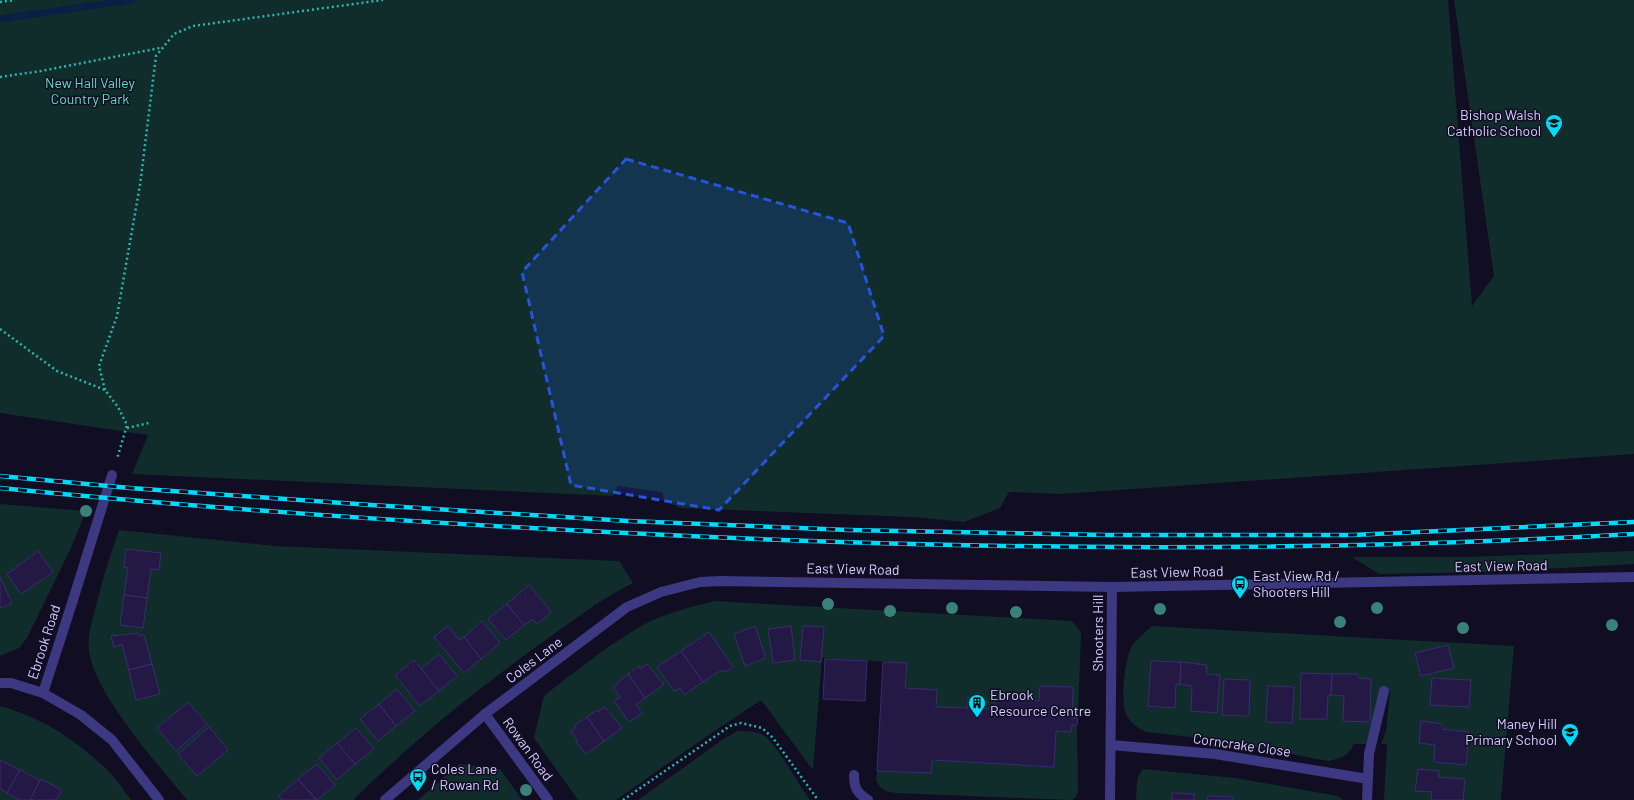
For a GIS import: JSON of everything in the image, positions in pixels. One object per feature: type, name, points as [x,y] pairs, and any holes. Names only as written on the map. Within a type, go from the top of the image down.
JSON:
[{"type":"street","name":"Ebrook Road","points":[[42,693],[112,475]]},
{"type":"street","name":"East View Road","points":[[720,581],[1112,587],[1634,577]]},
{"type":"street","name":"Coles Lane","points":[[385,800],[485,714],[627,607],[661,592],[700,582],[720,581]]},
{"type":"street","name":"Shooters Hill","points":[[1110,800],[1112,587]]},
{"type":"street","name":"Ebrook Road","points":[[0,683],[11,683],[42,693],[81,715],[112,740],[159,800]]},
{"type":"street","points":[[1367,800],[1370,754],[1384,691]]},
{"type":"street","name":"Rowan Road","points":[[485,714],[548,800]]},
{"type":"street","name":"Corncrake Close","points":[[1111,745],[1215,754],[1368,779]]},
{"type":"street","points":[[854,775],[854,786],[868,800]]},
{"type":"path","points":[[0,2],[15,0]]},
{"type":"path","points":[[112,475],[127,428],[118,407],[105,390],[99,366],[117,316],[140,185],[156,56],[174,34],[193,26],[383,0]]},
{"type":"path","points":[[0,77],[41,71],[161,48]]},
{"type":"path","points":[[0,329],[57,372],[105,390]]},
{"type":"path","points":[[127,428],[149,423]]},
{"type":"path","points":[[623,800],[730,726],[741,723],[762,728],[773,738],[818,800]]},
{"type":"highlighted area","points":[[626,159],[848,223],[884,336],[719,510],[571,485],[522,272]]},
{"type":"green space","name":"New Hall Valley Country Park","points":[[0,0],[1448,0],[1472,306],[1494,276],[1454,0],[1634,0],[1634,454],[1061,494],[1009,492],[1000,508],[964,522],[913,517],[680,508],[665,501],[662,492],[618,486],[613,496],[132,474],[148,435],[0,413]]},
{"type":"green space","points":[[0,504],[86,511],[70,550],[27,638],[19,648],[0,656]]},
{"type":"green space","points":[[119,530],[275,546],[619,561],[633,583],[610,595],[589,609],[471,696],[399,757],[353,800],[187,800],[129,728],[102,687],[93,668],[89,651],[89,634],[106,568]]},
{"type":"green space","points":[[1634,551],[1634,564],[1486,572],[1379,574],[1352,557],[1465,557]]},
{"type":"green space","points":[[715,601],[1072,621],[1081,632],[1078,718],[1072,718],[1073,687],[1040,686],[1039,701],[996,698],[995,709],[980,708],[968,698],[968,708],[936,707],[937,690],[905,688],[907,663],[822,658],[813,770],[761,700],[616,800],[578,800],[534,738],[543,699],[546,694],[630,632],[670,614]]},
{"type":"green space","points":[[1152,626],[1514,646],[1501,800],[1384,800],[1387,744],[1381,744],[1386,731],[1390,691],[1380,690],[1366,744],[1354,744],[1349,752],[1344,756],[1328,761],[1217,740],[1146,732],[1136,726],[1126,715],[1123,697],[1124,678],[1127,659],[1132,646]]},
{"type":"green space","points":[[0,706],[46,724],[75,742],[112,775],[131,800],[0,800]]},
{"type":"green space","points":[[1072,725],[1077,725],[1078,792],[1075,798],[1071,800],[896,793],[884,790],[879,786],[876,780],[877,771],[931,773],[932,760],[1054,767],[1056,731],[1071,732]]},
{"type":"green space","points":[[738,731],[755,732],[765,736],[782,757],[810,800],[638,800],[725,738]]},
{"type":"green space","points":[[459,764],[500,769],[522,800],[418,800]]},
{"type":"green space","points":[[1143,769],[1235,778],[1338,796],[1343,800],[1136,800],[1138,779],[1140,772]]},
{"type":"building","points":[[126,549],[161,553],[159,570],[151,569],[147,598],[124,595],[128,568],[124,567]]},
{"type":"building","points":[[38,551],[53,572],[21,594],[7,574]]},
{"type":"building","points":[[0,577],[12,603],[0,608]]},
{"type":"building","points":[[529,585],[551,612],[537,624],[532,619],[524,625],[507,604]]},
{"type":"building","points":[[124,595],[147,598],[143,628],[120,625]]},
{"type":"building","points":[[507,604],[524,625],[506,640],[488,619]]},
{"type":"building","points":[[482,621],[500,643],[481,659],[464,637]]},
{"type":"building","points":[[448,626],[459,640],[464,637],[481,659],[464,673],[434,637]]},
{"type":"building","points":[[755,626],[766,658],[745,666],[734,634]]},
{"type":"building","points":[[791,626],[795,660],[773,663],[768,629]]},
{"type":"building","points":[[803,626],[824,627],[821,662],[800,660]]},
{"type":"building","points":[[709,632],[733,667],[726,672],[724,670],[721,672],[720,671],[703,682],[681,651]]},
{"type":"building","points":[[138,633],[139,636],[144,635],[152,664],[129,670],[122,644],[114,647],[111,636]]},
{"type":"building","points":[[1448,645],[1454,668],[1421,676],[1415,653]]},
{"type":"building","points":[[681,651],[703,682],[684,695],[680,688],[674,691],[657,667]]},
{"type":"building","points":[[439,654],[457,676],[439,691],[421,669]]},
{"type":"building","points":[[825,659],[867,661],[865,701],[823,699]]},
{"type":"building","points":[[414,660],[439,691],[420,706],[395,675]]},
{"type":"building","points":[[1151,661],[1181,662],[1180,684],[1176,684],[1175,708],[1148,706]]},
{"type":"building","name":"Ebrook Resource Centre","points":[[883,662],[907,663],[905,688],[937,690],[936,707],[968,708],[968,698],[980,699],[980,708],[995,709],[995,698],[1039,701],[1040,686],[1073,687],[1072,718],[1078,718],[1077,725],[1072,725],[1071,732],[1056,731],[1054,767],[932,760],[931,773],[877,771]]},
{"type":"building","points":[[1181,662],[1207,665],[1206,674],[1220,675],[1217,713],[1191,711],[1192,686],[1180,684]]},
{"type":"building","points":[[152,664],[160,694],[136,700],[129,670]]},
{"type":"building","points":[[647,664],[664,684],[645,698],[628,674],[639,666],[640,669]]},
{"type":"building","points":[[1301,673],[1332,674],[1331,695],[1328,695],[1327,719],[1300,719]]},
{"type":"building","points":[[628,674],[645,698],[636,705],[642,713],[629,722],[614,701],[620,697],[613,688]]},
{"type":"building","points":[[1332,674],[1358,674],[1358,678],[1371,679],[1370,722],[1343,721],[1344,696],[1331,695]]},
{"type":"building","points":[[1432,678],[1471,680],[1469,707],[1430,705]]},
{"type":"building","points":[[1224,679],[1250,680],[1249,716],[1222,715]]},
{"type":"building","points":[[1268,686],[1294,687],[1292,723],[1266,722]]},
{"type":"building","points":[[397,689],[415,711],[396,726],[379,704]]},
{"type":"building","points":[[188,702],[207,724],[176,751],[157,728]]},
{"type":"building","points":[[379,704],[396,726],[378,741],[360,719]]},
{"type":"building","points":[[605,707],[622,728],[604,741],[587,717],[597,710],[598,712]]},
{"type":"building","points":[[587,717],[604,741],[586,754],[576,742],[578,741],[571,731],[576,728],[574,726]]},
{"type":"building","points":[[1421,721],[1442,724],[1442,729],[1469,732],[1466,765],[1434,762],[1435,745],[1419,743]]},
{"type":"building","points":[[209,727],[228,750],[197,776],[178,754]]},
{"type":"building","points":[[356,728],[374,749],[355,764],[337,743]]},
{"type":"building","points":[[337,743],[355,764],[337,780],[319,758]]},
{"type":"building","points":[[0,760],[20,770],[7,793],[0,789]]},
{"type":"building","points":[[317,764],[335,785],[317,800],[298,779]]},
{"type":"building","points":[[1418,769],[1439,771],[1438,777],[1465,779],[1463,800],[1431,800],[1432,792],[1415,791]]},
{"type":"building","points":[[20,770],[40,781],[30,800],[20,800],[7,793]]},
{"type":"building","points":[[41,779],[62,790],[56,800],[30,800]]},
{"type":"building","points":[[298,779],[316,800],[282,800],[279,796]]},
{"type":"building","points":[[1172,793],[1194,794],[1194,800],[1172,800]]},
{"type":"building","points":[[1208,796],[1233,797],[1233,800],[1207,800]]},
{"type":"waterway","points":[[0,19],[132,0]]},
{"type":"railway","points":[[0,476],[130,488],[371,505],[628,521],[848,530],[1106,535],[1353,535],[1634,522]]},
{"type":"railway","points":[[0,488],[227,508],[455,524],[864,543],[992,546],[1249,547],[1377,545],[1634,534]]},
{"type":"place","name":"Bishop Walsh Catholic School","points":[[1554,138]]},
{"type":"place","name":"East View Rd / Shooters Hill","points":[[1240,599]]},
{"type":"place","name":"Ebrook Resource Centre","points":[[977,718]]},
{"type":"place","name":"Maney Hill Primary School","points":[[1570,747]]},
{"type":"place","name":"Coles Lane / Rowan Rd","points":[[418,792]]}]
